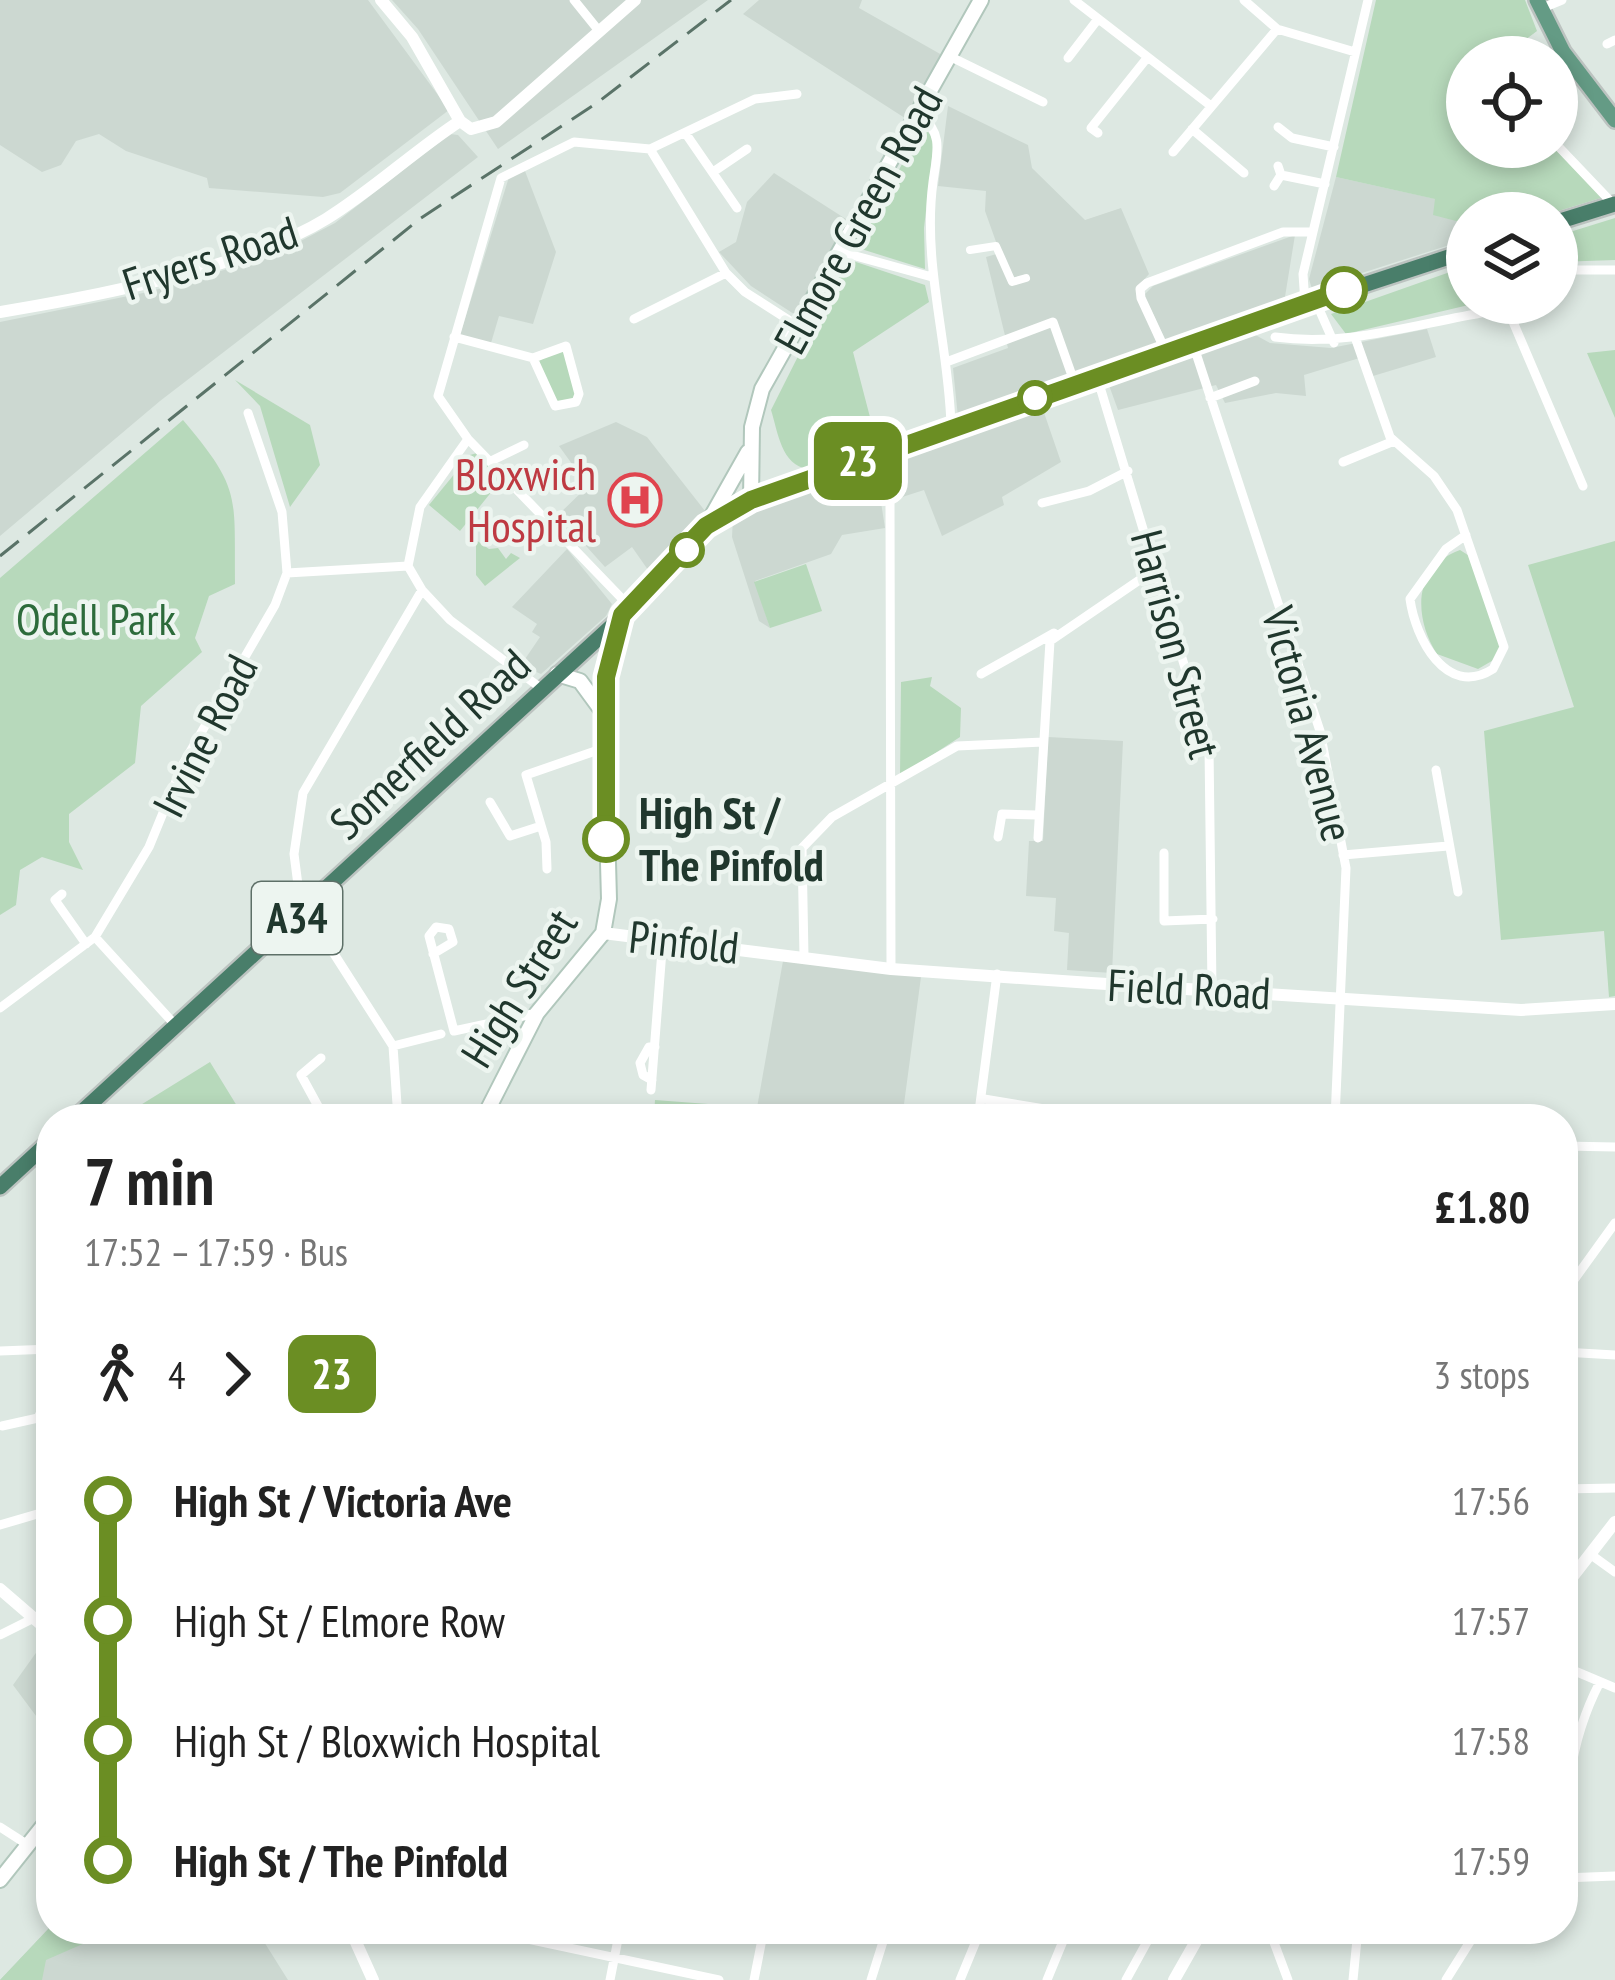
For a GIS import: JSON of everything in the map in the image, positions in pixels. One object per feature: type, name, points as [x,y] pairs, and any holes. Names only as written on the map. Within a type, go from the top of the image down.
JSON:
[{"type":"highway","points":[[1578,215],[1614,204]]},
{"type":"highway","name":"High Street","points":[[627,612],[706,526],[751,500],[951,426],[1099,380],[1165,350],[1446,257]]},
{"type":"highway","name":"Somerfield Road","points":[[91,1104],[627,612]]},
{"type":"highway","points":[[0,1187],[36,1154]]},
{"type":"main road","name":"Elmore Green Road","points":[[751,500],[751,446],[762,389],[981,0]]},
{"type":"main road","points":[[1538,4],[1563,52],[1615,120]]},
{"type":"main road","name":"Elmore Green Road","points":[[706,526],[751,446]]},
{"type":"main road","name":"High Street","points":[[491,1104],[537,1012],[603,933],[609,899],[604,716],[611,644],[627,612]]},
{"type":"main road","name":"High Street","points":[[583,650],[599,669],[604,716]]},
{"type":"main road","points":[[557,674],[586,686],[604,716]]},
{"type":"main road","points":[[0,1880],[36,1835]]},
{"type":"street","points":[[381,0],[412,37],[465,125]]},
{"type":"street","points":[[574,0],[599,31]]},
{"type":"street","name":"Fryers Road","points":[[0,312],[170,277],[276,244],[327,218],[465,125],[496,122],[635,0]]},
{"type":"street","points":[[1074,0],[1210,106]]},
{"type":"street","points":[[1244,0],[1276,29],[1355,52]]},
{"type":"street","points":[[1334,343],[1310,302],[1303,274],[1368,0]]},
{"type":"street","points":[[1538,4],[1562,0]]},
{"type":"street","points":[[1068,58],[1098,19]]},
{"type":"street","points":[[1173,152],[1276,29]]},
{"type":"street","points":[[949,56],[1039,97]]},
{"type":"street","points":[[1098,133],[1091,128],[1147,58]]},
{"type":"street","points":[[627,612],[438,402],[501,178],[574,142],[650,149],[755,99],[797,94]]},
{"type":"street","points":[[920,114],[932,124],[939,146],[929,227],[932,277],[949,362],[951,426]]},
{"type":"street","points":[[1278,127],[1292,138],[1334,147]]},
{"type":"street","points":[[1192,129],[1244,173]]},
{"type":"street","points":[[686,134],[736,208]]},
{"type":"street","points":[[650,149],[726,273],[798,326]]},
{"type":"street","points":[[713,172],[748,149]]},
{"type":"street","points":[[1578,167],[1614,204]]},
{"type":"street","points":[[1278,176],[1325,184]]},
{"type":"street","points":[[1165,350],[1142,298],[1140,289],[1147,283],[1283,232],[1313,232]]},
{"type":"street","points":[[970,250],[996,247],[1012,282],[1026,278]]},
{"type":"street","points":[[841,252],[932,277]]},
{"type":"street","points":[[1578,270],[1615,270]]},
{"type":"street","points":[[634,320],[726,273]]},
{"type":"street","points":[[949,362],[1043,321],[1053,322],[1075,384]]},
{"type":"street","points":[[1275,337],[1334,343],[1446,321]]},
{"type":"street","points":[[1514,324],[1582,486]]},
{"type":"street","points":[[454,338],[533,358],[566,346],[579,394],[566,407],[557,408],[551,400],[533,358]]},
{"type":"street","points":[[1357,340],[1394,441],[1442,484],[1466,536],[1504,647],[1493,669],[1471,676],[1428,654],[1411,599],[1446,549],[1466,536]]},
{"type":"street","name":"Victoria Avenue","points":[[1192,341],[1320,731],[1343,855],[1336,1104]]},
{"type":"street","name":"Harrison Street","points":[[1099,380],[1210,754],[1212,990]]},
{"type":"street","points":[[1210,398],[1255,381]]},
{"type":"street","name":"Irvine Road","points":[[91,940],[149,848],[183,764],[275,605],[287,573],[282,512],[248,412]]},
{"type":"street","points":[[468,439],[420,507],[408,566],[422,590],[450,620],[542,689]]},
{"type":"street","points":[[1343,461],[1394,441]]},
{"type":"street","points":[[491,461],[524,445]]},
{"type":"street","points":[[878,454],[890,504],[891,969]]},
{"type":"street","points":[[1042,503],[1089,491],[1128,471]]},
{"type":"street","points":[[1063,495],[1069,511]]},
{"type":"street","points":[[287,573],[408,566]]},
{"type":"street","points":[[981,674],[1157,568]]},
{"type":"street","points":[[397,1104],[393,1046],[306,910],[294,854],[298,805],[422,590]]},
{"type":"street","points":[[1038,838],[1048,650],[1054,633]]},
{"type":"street","points":[[804,957],[802,848],[832,817],[957,746],[1043,742]]},
{"type":"street","name":"High Street","points":[[548,869],[541,826],[525,783],[528,772],[604,748]]},
{"type":"street","points":[[1436,770],[1458,892]]},
{"type":"street","points":[[490,802],[510,836],[541,826]]},
{"type":"street","points":[[998,837],[1002,814],[1037,815]]},
{"type":"street","points":[[1343,855],[1448,846]]},
{"type":"street","points":[[1164,853],[1164,921],[1213,920]]},
{"type":"street","points":[[54,900],[177,1027]]},
{"type":"street","name":"Pinfold","points":[[603,933],[764,951]]},
{"type":"street","points":[[652,1085],[663,938]]},
{"type":"street","points":[[0,1008],[91,940]]},
{"type":"street","name":"Field Road","points":[[764,951],[891,969],[1521,1010],[1615,1004]]},
{"type":"street","points":[[434,954],[454,1031],[537,1012]]},
{"type":"street","points":[[982,1104],[998,974]]},
{"type":"street","points":[[393,1046],[440,1034]]},
{"type":"street","points":[[317,1104],[301,1076],[321,1058]]},
{"type":"street","points":[[984,1099],[1014,1104]]},
{"type":"street","points":[[1578,1146],[1615,1147]]},
{"type":"street","points":[[1578,1274],[1615,1223]]},
{"type":"street","points":[[0,1351],[36,1350]]},
{"type":"street","points":[[1578,1353],[1615,1355]]},
{"type":"street","points":[[2,1426],[36,1418]]},
{"type":"street","points":[[1578,1489],[1615,1488]]},
{"type":"street","points":[[0,1525],[36,1514]]},
{"type":"street","points":[[1578,1570],[1615,1522]]},
{"type":"street","points":[[1590,1554],[1615,1572]]},
{"type":"street","points":[[0,1589],[34,1618],[0,1635]]},
{"type":"street","points":[[1578,1672],[1615,1688]]},
{"type":"street","points":[[1578,1737],[1583,1714],[1600,1682]]},
{"type":"street","points":[[0,1827],[28,1845]]},
{"type":"street","points":[[1578,1877],[1615,1876]]},
{"type":"street","points":[[357,1944],[373,1980]]},
{"type":"street","points":[[549,1944],[719,1980]]},
{"type":"street","points":[[610,1980],[617,1944]]},
{"type":"street","points":[[754,1980],[761,1944]]},
{"type":"street","points":[[871,1980],[882,1944]]},
{"type":"street","points":[[961,1980],[975,1944]]},
{"type":"street","points":[[1047,1980],[1062,1944]]},
{"type":"street","points":[[1126,1980],[1146,1944]]},
{"type":"street","points":[[1174,1980],[1194,1944]]},
{"type":"street","points":[[1275,1944],[1288,1980]]},
{"type":"street","points":[[1353,1980],[1357,1944]]},
{"type":"street","points":[[1446,1980],[1469,1944]]},
{"type":"shaded area","points":[[0,0],[368,0],[449,110],[340,193],[323,197],[209,188],[207,178],[126,151],[99,134],[76,141],[61,165],[42,172],[0,145]]},
{"type":"shaded area","points":[[392,0],[708,0],[498,149],[418,29]]},
{"type":"shaded area","points":[[759,0],[862,0],[859,8],[942,55],[908,120],[743,14]]},
{"type":"shaded area","points":[[948,106],[1028,145],[1032,168],[1085,220],[1121,208],[1149,274],[1136,289],[1159,349],[958,417],[953,368],[1008,348],[986,257],[1000,253],[985,211],[986,191],[938,186]]},
{"type":"shaded area","points":[[450,134],[458,135],[478,157],[160,401],[0,536],[0,322],[148,292],[272,256],[335,223]]},
{"type":"shaded area","points":[[525,171],[556,252],[533,324],[499,316],[491,343],[460,335],[509,177]]},
{"type":"shaded area","points":[[774,173],[849,221],[797,316],[751,286],[719,252],[736,242],[747,202]]},
{"type":"shaded area","points":[[1336,177],[1436,199],[1446,209],[1446,246],[1312,289],[1309,279]]},
{"type":"shaded area","points":[[1295,235],[1284,303],[1168,345],[1144,295],[1153,286]]},
{"type":"shaded area","points":[[1427,329],[1436,357],[1373,376],[1366,356],[1304,375],[1306,396],[1276,393],[1225,403],[1216,385],[1118,410],[1106,377],[1250,332],[1270,343],[1331,348]]},
{"type":"shaded area","points":[[1040,401],[1061,462],[1002,497],[1004,505],[942,536],[924,490],[893,500],[886,460]]},
{"type":"shaded area","name":"Bloxwich Hospital","points":[[616,422],[647,437],[709,516],[653,577],[632,547],[605,567],[558,515],[588,486],[559,446]]},
{"type":"shaded area","points":[[875,464],[885,528],[842,535],[831,554],[755,581],[770,628],[759,621],[732,537],[733,518],[787,492]]},
{"type":"shaded area","points":[[567,549],[612,604],[606,616],[541,674],[521,665],[540,637],[532,632],[537,624],[512,607]]},
{"type":"shaded area","points":[[1048,737],[1123,741],[1112,973],[1067,970],[1069,933],[1054,931],[1056,898],[1026,896],[1029,841],[1043,841]]},
{"type":"shaded area","points":[[783,961],[921,977],[904,1104],[758,1104]]},
{"type":"shaded area","points":[[36,1653],[36,1716],[13,1685]]},
{"type":"shaded area","points":[[36,1942],[265,1944],[288,1980],[0,1980]]},
{"type":"green space","points":[[1376,0],[1525,0],[1537,31],[1530,36],[1446,36],[1446,168],[1574,168],[1604,197],[1578,205],[1578,192],[1446,192],[1446,218],[1433,215],[1435,199],[1336,177]]},
{"type":"green space","points":[[923,124],[934,141],[924,228],[925,269],[858,248]]},
{"type":"green space","points":[[1615,218],[1615,260],[1578,261],[1578,229]]},
{"type":"green space","points":[[847,259],[925,285],[929,302],[853,352],[877,444],[808,469],[786,454],[771,410]]},
{"type":"green space","points":[[1446,273],[1446,310],[1346,334],[1331,314]]},
{"type":"green space","points":[[563,348],[576,398],[557,404],[537,362]]},
{"type":"green space","points":[[1615,350],[1615,418],[1587,353]]},
{"type":"green space","points":[[235,380],[310,425],[320,465],[290,507],[260,406]]},
{"type":"green space","name":"Odell Park","points":[[183,420],[216,463],[231,495],[235,584],[209,596],[195,638],[202,652],[141,706],[135,763],[69,814],[69,842],[83,870],[42,857],[20,870],[16,905],[0,915],[0,578]]},
{"type":"green space","points":[[477,453],[501,480],[460,531],[429,505],[470,455]]},
{"type":"green space","points":[[476,540],[489,549],[498,548],[506,559],[511,553],[520,558],[485,586],[476,575]]},
{"type":"green space","points":[[1615,541],[1615,996],[1609,997],[1604,931],[1501,940],[1484,731],[1574,707],[1528,565]]},
{"type":"green space","points":[[1460,550],[1471,557],[1501,645],[1497,658],[1478,669],[1437,654],[1424,625],[1426,581],[1433,568]]},
{"type":"green space","points":[[806,564],[822,611],[770,628],[754,582]]},
{"type":"green space","points":[[932,677],[930,686],[961,708],[960,737],[900,776],[901,682]]},
{"type":"green space","points":[[210,1062],[236,1104],[142,1104]]},
{"type":"green space","points":[[655,1100],[708,1104],[655,1104]]},
{"type":"green space","points":[[36,1942],[83,1944],[46,1960],[42,1980],[0,1980]]},
{"type":"railway","points":[[0,556],[421,218],[597,103],[731,0]]},
{"type":"bus line","name":"23","points":[[606,839],[604,716],[611,644],[622,615],[662,579],[706,526],[751,500],[951,426],[1344,290]]},
{"type":"place","name":"Bloxwich Hospital","points":[[635,500]]},
{"type":"place","name":"High St / The Pinfold","points":[[606,839]]}]
